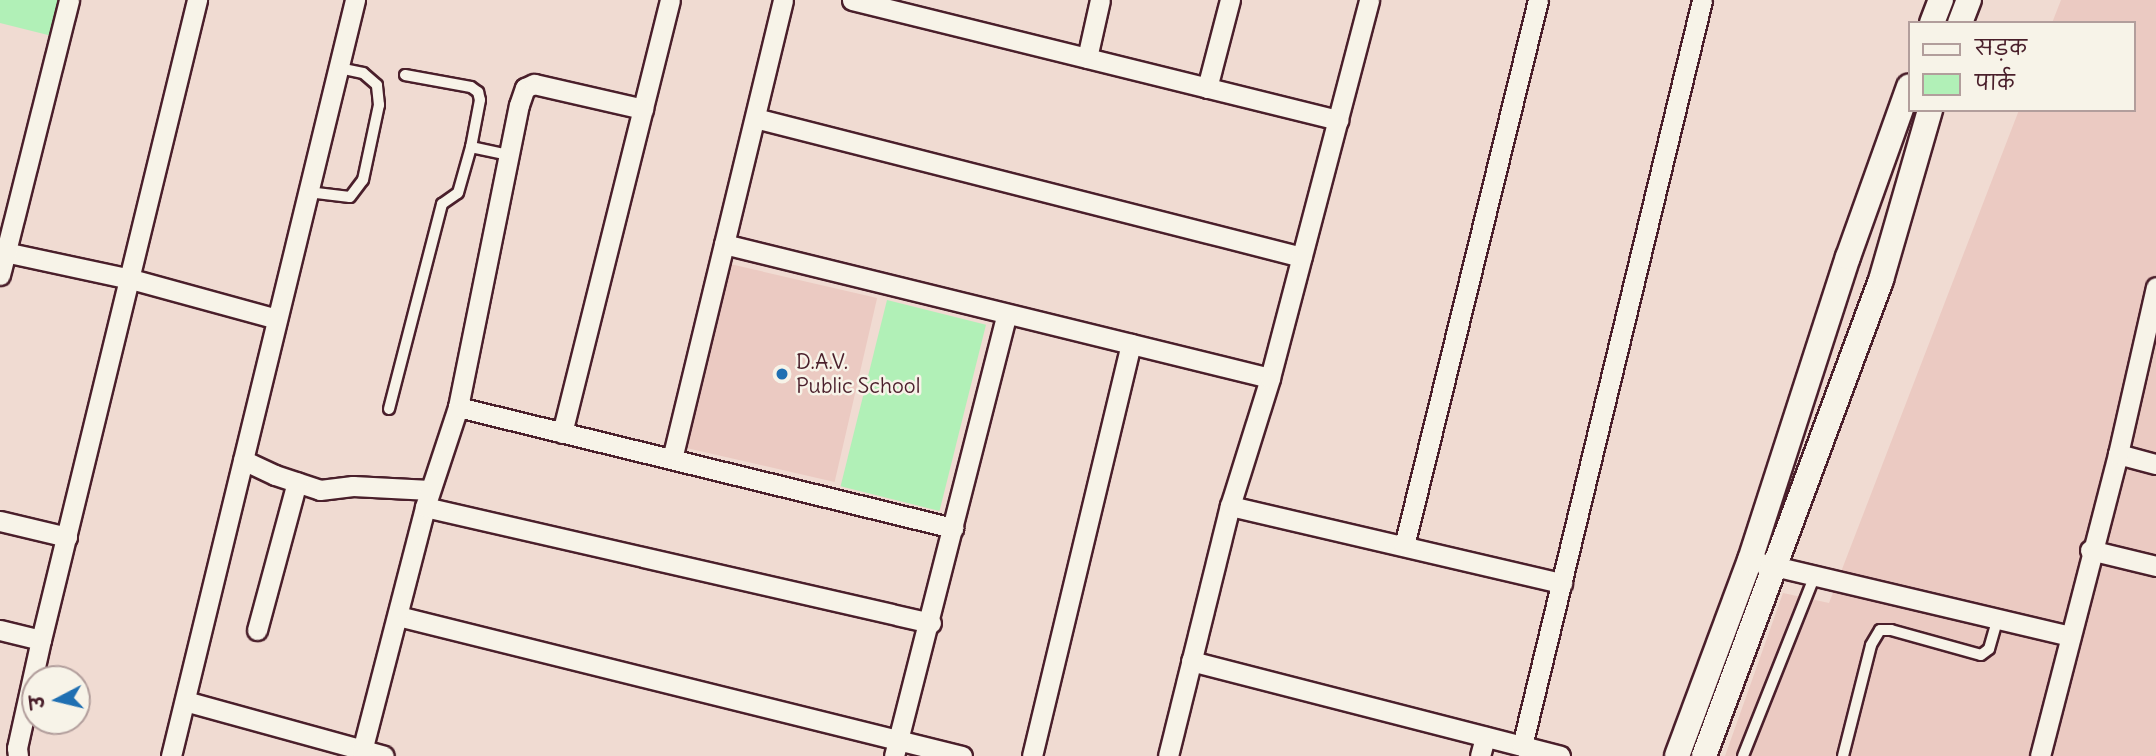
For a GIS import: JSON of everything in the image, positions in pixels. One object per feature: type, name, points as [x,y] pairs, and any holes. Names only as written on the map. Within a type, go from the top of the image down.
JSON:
[{"type":"street","points":[[0,275],[2,252],[69,0]]},
{"type":"street","points":[[11,749],[67,537],[197,0]]},
{"type":"street","points":[[171,756],[355,0]]},
{"type":"street","points":[[562,433],[670,0]]},
{"type":"street","points":[[672,460],[783,0]]},
{"type":"street","points":[[852,0],[1338,120]]},
{"type":"street","points":[[1087,58],[1100,0]]},
{"type":"street","points":[[1207,88],[1230,0]]},
{"type":"street","points":[[1168,756],[1230,506],[1270,379],[1369,0]]},
{"type":"street","points":[[1404,547],[1538,0]]},
{"type":"street","points":[[1522,746],[1702,0]]},
{"type":"street","points":[[1933,21],[1941,0]]},
{"type":"street","points":[[1961,21],[1969,0]]},
{"type":"street","points":[[362,751],[428,498],[458,407],[519,104],[525,88],[531,84],[643,109]]},
{"type":"street","points":[[1677,756],[1749,560],[1848,257],[1908,90]]},
{"type":"street","points":[[1704,756],[1881,280],[1929,112]]},
{"type":"street","points":[[755,118],[1302,257]]},
{"type":"street","points":[[724,244],[1270,379]]},
{"type":"street","points":[[2,252],[131,279],[277,319]]},
{"type":"street","points":[[2040,756],[2090,550],[2118,454],[2156,287]]},
{"type":"street","points":[[897,748],[931,623],[1007,314]]},
{"type":"street","points":[[1032,756],[1130,344]]},
{"type":"street","points":[[458,407],[953,528]]},
{"type":"street","points":[[2118,454],[2156,464]]},
{"type":"street","points":[[243,460],[320,490],[353,486],[428,498],[931,623]]},
{"type":"street","points":[[257,630],[297,482]]},
{"type":"street","points":[[1230,506],[1562,583]]},
{"type":"street","points":[[0,521],[67,537]]},
{"type":"street","points":[[2090,550],[2156,566]]},
{"type":"street","points":[[1749,560],[2071,636]]},
{"type":"street","points":[[398,616],[897,748],[962,756]]},
{"type":"street","points":[[0,630],[41,640]]},
{"type":"street","points":[[1191,661],[1560,756]]},
{"type":"street","points":[[185,701],[384,756]]},
{"type":"street","points":[[1480,756],[1485,737]]},
{"type":"lane","points":[[309,192],[350,197],[363,180],[379,105],[377,85],[363,73],[339,68]]},
{"type":"lane","points":[[389,408],[442,204],[458,193],[480,100],[478,92],[471,87],[405,75]]},
{"type":"lane","points":[[471,147],[509,155]]},
{"type":"lane","points":[[1743,756],[1815,575]]},
{"type":"lane","points":[[1843,756],[1871,645],[1880,630],[1891,629],[1981,655],[1989,649],[1998,618]]},
{"type":"shaded area","points":[[2061,0],[2156,0],[2156,756],[1725,756],[1783,593],[1829,603],[2018,112],[2135,112],[2135,21],[2053,21]]},
{"type":"shaded area","name":"D.A.V. Public School","points":[[730,264],[877,298],[835,482],[687,448]]},
{"type":"green space","points":[[0,0],[61,0],[52,36],[0,23]]},
{"type":"green space","points":[[887,300],[986,325],[940,511],[841,486]]},
{"type":"place","name":"D.A.V. Public School","points":[[782,374]]}]
